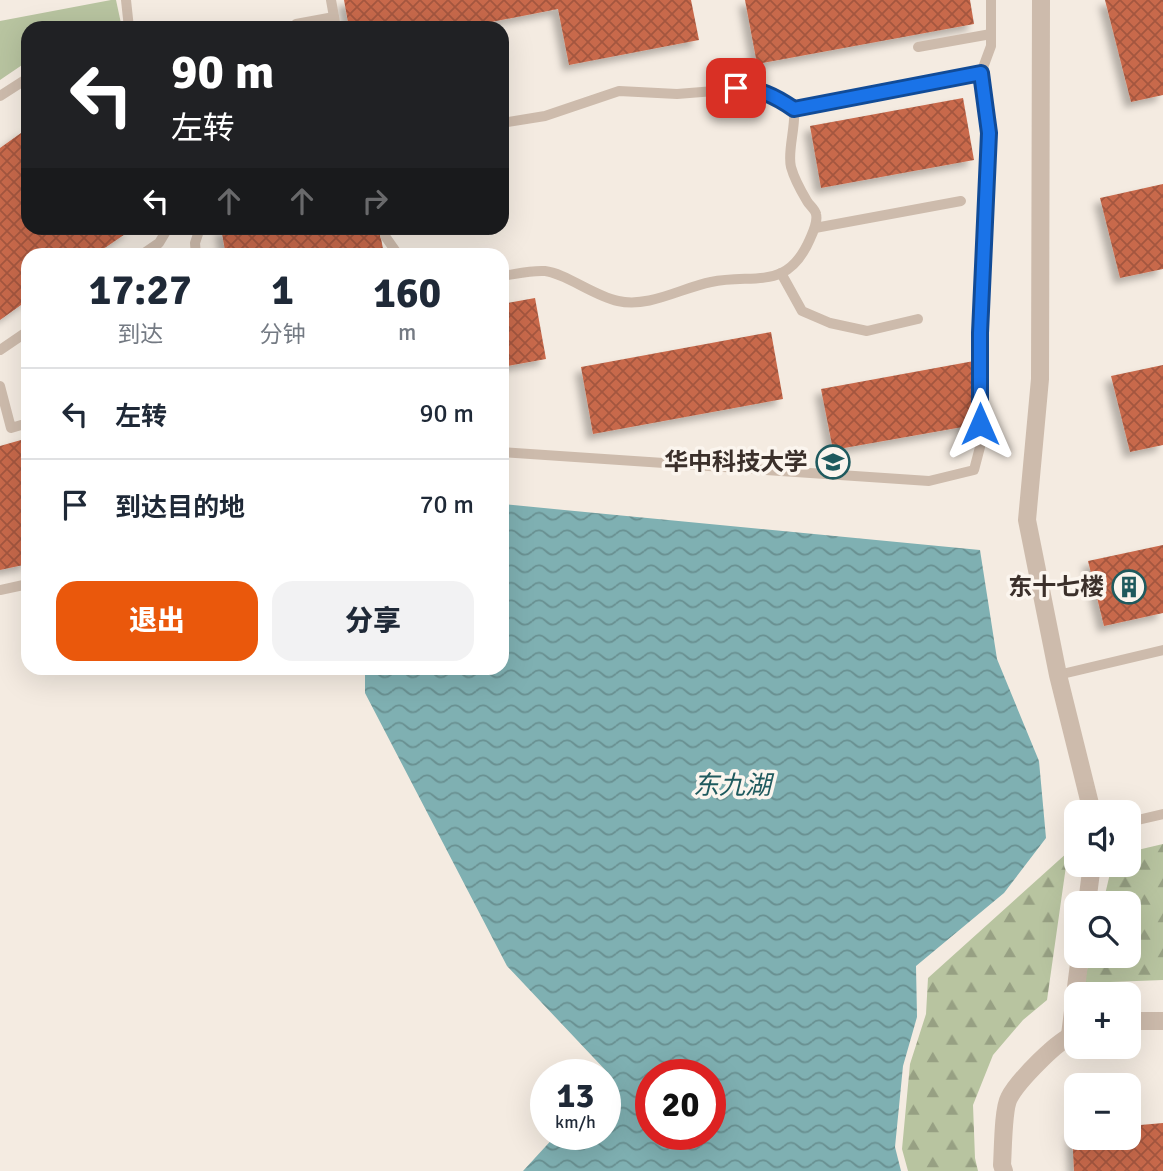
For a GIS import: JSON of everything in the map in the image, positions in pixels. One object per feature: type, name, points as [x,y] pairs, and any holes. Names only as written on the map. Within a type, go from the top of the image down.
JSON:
[{"type":"street","points":[[1041,0],[1040,379],[1027,520],[1059,676],[1089,800]]},
{"type":"street","points":[[1141,1021],[1163,1021]]},
{"type":"street","points":[[1004,1171],[1002,1165],[1008,1100],[1040,1060],[1064,1042]]},
{"type":"lane","points":[[126,0],[129,21]]},
{"type":"lane","points":[[331,0],[335,21]]},
{"type":"lane","points":[[509,452],[929,481],[974,470],[980,447],[980,333],[989,133],[981,73],[991,46],[991,0]]},
{"type":"lane","points":[[918,47],[991,34]]},
{"type":"lane","points":[[509,122],[545,116],[619,91],[677,94],[752,88],[774,96],[794,109],[981,73]]},
{"type":"lane","points":[[0,96],[21,82]]},
{"type":"lane","points":[[509,275],[547,271],[606,298],[622,302],[640,302],[723,279],[768,279],[781,273],[794,265],[815,228],[816,213],[807,202],[790,165],[794,109]]},
{"type":"lane","points":[[815,228],[961,201]]},
{"type":"lane","points":[[152,248],[164,235]]},
{"type":"lane","points":[[781,273],[802,311],[830,323],[867,331],[918,319]]},
{"type":"lane","points":[[0,350],[21,336]]},
{"type":"lane","points":[[0,386],[11,428],[21,424]]},
{"type":"lane","points":[[0,590],[21,586]]},
{"type":"lane","points":[[1059,676],[1163,650]]},
{"type":"lane","points":[[1141,819],[1163,814]]},
{"type":"green space","points":[[116,0],[120,21],[21,21],[21,66],[0,80],[0,21]]},
{"type":"green space","points":[[1163,844],[1163,980],[1084,982],[1087,968],[1141,968],[1141,891],[1106,891],[1109,877],[1141,877],[1141,849]]},
{"type":"green space","points":[[1064,856],[1064,877],[1047,1000],[1023,1020],[993,1055],[973,1105],[978,1171],[908,1171],[902,1149],[910,1064],[926,1014],[928,978]]},
{"type":"water","name":"东九湖","points":[[509,505],[980,550],[997,659],[1039,761],[1046,838],[1004,893],[916,966],[917,1017],[903,1066],[895,1147],[901,1171],[523,1171],[542,1150],[621,1150],[621,1059],[595,1059],[507,966],[365,693],[365,675],[509,675]]},
{"type":"building","points":[[344,0],[691,0],[699,40],[569,65],[558,9],[496,21],[348,21]]},
{"type":"building","points":[[745,0],[970,0],[974,24],[757,64]]},
{"type":"building","points":[[1105,0],[1163,0],[1163,95],[1131,102]]},
{"type":"building","points":[[963,98],[974,160],[821,188],[810,126]]},
{"type":"building","points":[[21,133],[21,235],[124,235],[105,248],[21,248],[21,305],[0,320],[0,148]]},
{"type":"building","points":[[1163,184],[1163,269],[1120,278],[1100,198]]},
{"type":"building","points":[[222,235],[380,235],[383,248],[225,248]]},
{"type":"building","points":[[535,298],[546,359],[509,366],[509,303]]},
{"type":"building","points":[[771,332],[783,399],[593,434],[581,367]]},
{"type":"building","points":[[974,361],[985,423],[833,450],[821,389]]},
{"type":"building","points":[[1163,365],[1163,445],[1130,452],[1111,376]]},
{"type":"building","points":[[21,440],[21,566],[0,570],[0,446]]},
{"type":"building","name":"东十七楼","points":[[1163,545],[1163,613],[1104,626],[1088,561]]},
{"type":"building","points":[[1163,1123],[1163,1171],[1074,1171],[1073,1150],[1141,1150],[1141,1125]]},
{"type":"place","name":"华中科技大学","points":[[833,462]]},
{"type":"place","name":"东十七楼","points":[[1129,587]]},
{"type":"route","points":[[736,88],[752,88],[774,96],[794,109],[981,73],[989,133],[980,333],[980,424]]}]
